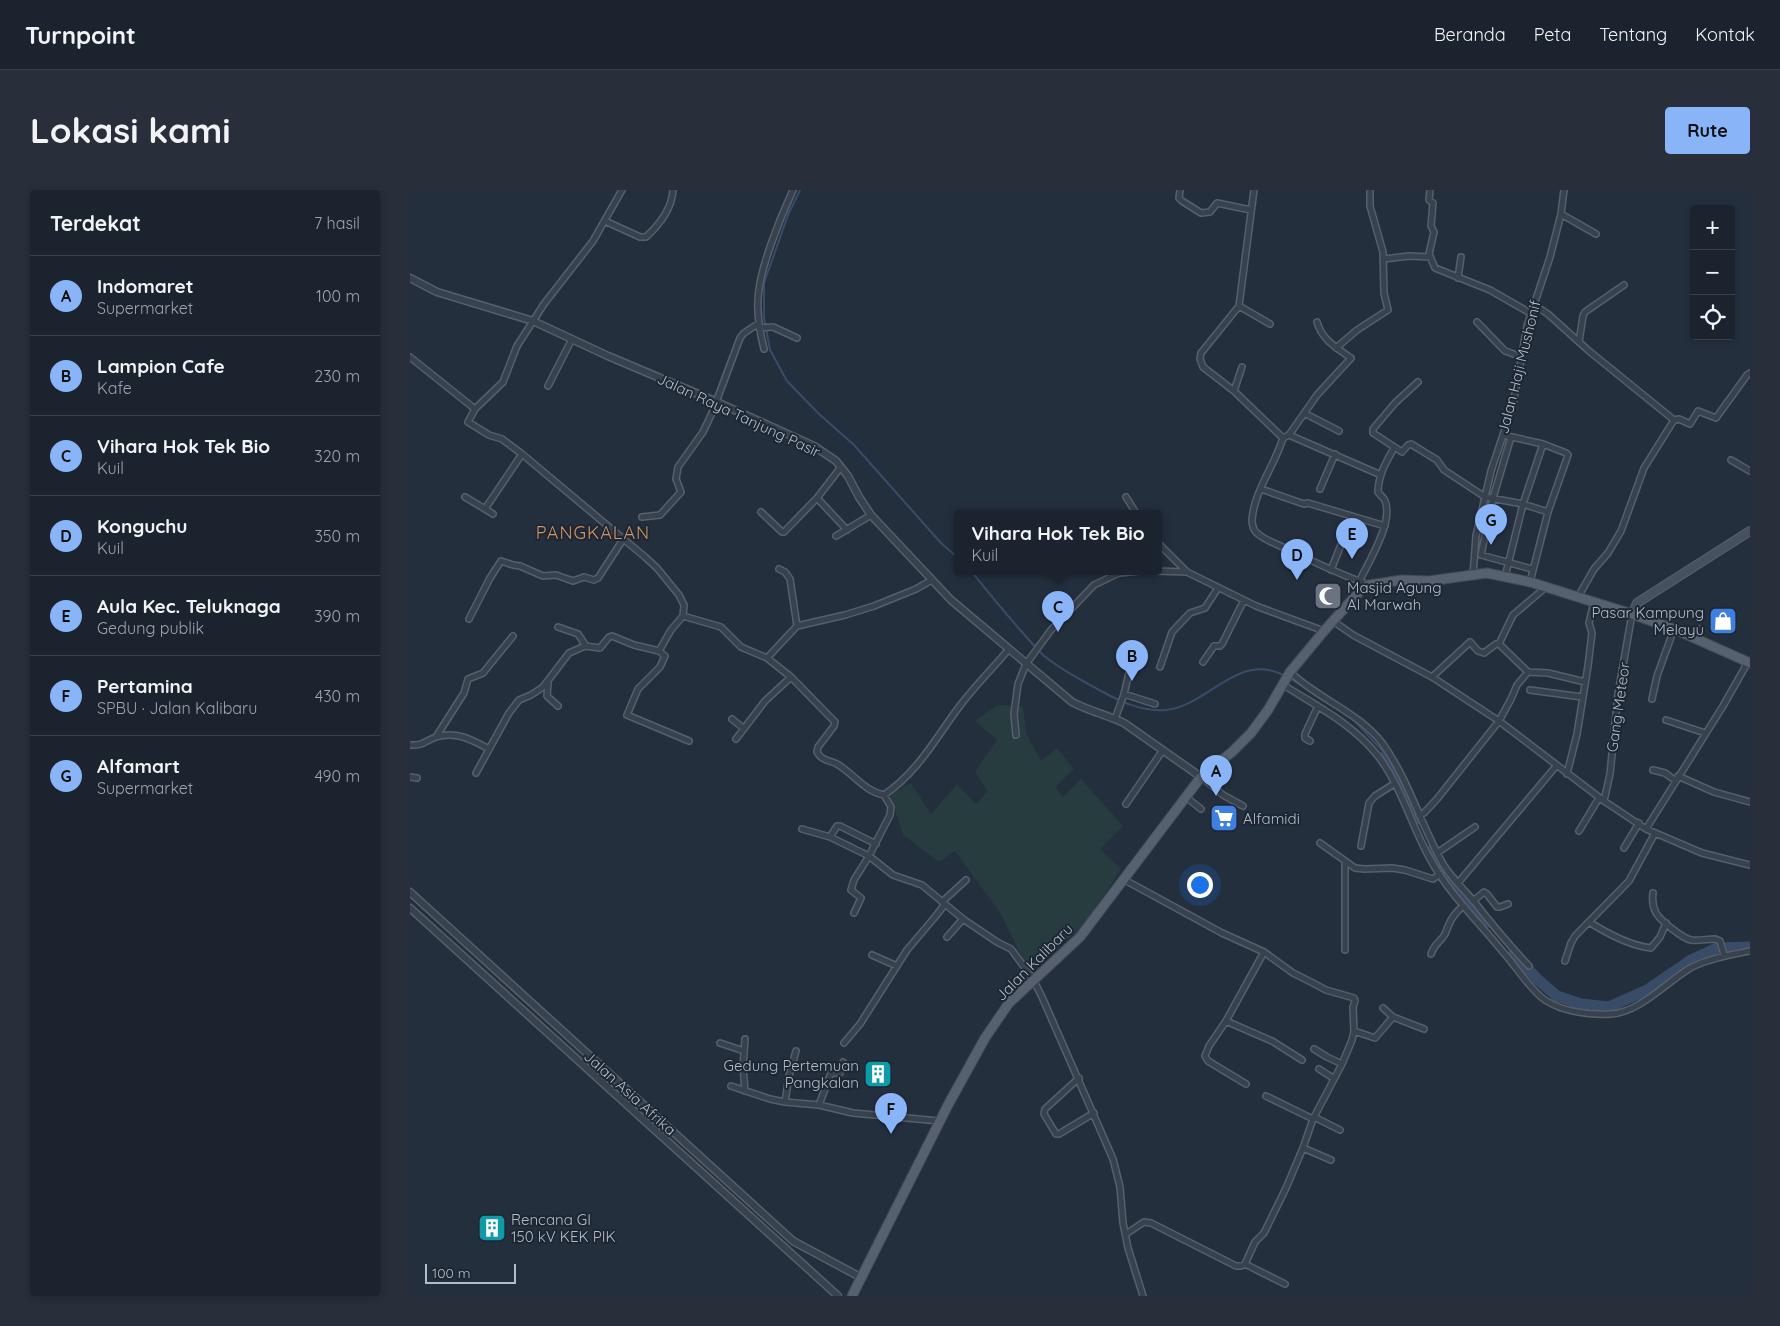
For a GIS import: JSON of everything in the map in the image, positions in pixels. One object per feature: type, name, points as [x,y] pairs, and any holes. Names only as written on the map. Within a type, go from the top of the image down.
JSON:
[{"type":"main road","points":[[1632,614],[1637,603],[1750,531]]},
{"type":"main road","points":[[1369,585],[1388,582],[1429,581],[1473,575],[1481,572],[1530,582],[1632,614],[1674,629],[1749,662]]},
{"type":"main road","name":"Jalan Kalibaru","points":[[852,1296],[984,1038],[1008,1003],[1080,937],[1201,777],[1232,752],[1251,732],[1268,710],[1286,678],[1324,631],[1360,591],[1369,585]]},
{"type":"street","points":[[622,190],[593,241],[571,267],[517,346],[503,382],[474,410],[468,423],[492,437],[502,439],[522,454],[624,538],[657,568],[679,595],[684,605],[682,616],[671,630],[659,651]]},
{"type":"street","points":[[605,221],[640,237],[646,237],[667,211],[672,202],[673,190]]},
{"type":"street","points":[[764,349],[759,326],[758,301],[762,276],[793,190]]},
{"type":"street","points":[[1180,190],[1179,198],[1201,213],[1210,212],[1217,203],[1251,210]]},
{"type":"street","points":[[1254,190],[1238,306],[1201,353],[1200,358],[1203,367],[1234,391],[1283,438]]},
{"type":"street","points":[[1336,348],[1357,330],[1388,310],[1384,293],[1384,259],[1370,206],[1370,190]]},
{"type":"street","points":[[1430,190],[1429,200],[1433,203],[1431,226],[1434,232],[1430,257],[1435,268],[1490,290],[1530,312]]},
{"type":"street","name":"Jalan Haji Mushonif","points":[[1473,575],[1476,536],[1491,471],[1513,405],[1530,312],[1550,258],[1561,214],[1564,190]]},
{"type":"street","points":[[1561,214],[1596,234]]},
{"type":"street","points":[[1384,259],[1409,256],[1430,257]]},
{"type":"street","points":[[1458,278],[1461,257]]},
{"type":"street","name":"Jalan Raya Tanjung Pasir","points":[[410,278],[437,292],[533,321],[814,446],[836,461],[848,476],[871,515],[951,600],[1009,649],[1028,662],[1072,702],[1086,710],[1115,719],[1201,777]]},
{"type":"street","points":[[1579,342],[1585,312],[1624,285]]},
{"type":"street","points":[[1533,304],[1548,314],[1674,420],[1679,419],[1690,424],[1698,411],[1716,418],[1750,373]]},
{"type":"street","points":[[1238,306],[1270,324]]},
{"type":"street","points":[[1317,322],[1328,342],[1351,358],[1317,395],[1306,414],[1289,435],[1283,438],[1261,489],[1252,520],[1257,533],[1330,570],[1369,585]]},
{"type":"street","points":[[1477,322],[1504,350],[1522,357]]},
{"type":"street","points":[[642,517],[660,515],[681,492],[676,479],[678,467],[703,432],[717,402],[740,338],[744,333],[759,326],[769,327],[797,338]]},
{"type":"street","points":[[548,386],[572,339]]},
{"type":"street","points":[[410,357],[474,410]]},
{"type":"street","points":[[1234,391],[1242,367]]},
{"type":"street","points":[[1418,382],[1395,403],[1373,429],[1373,433],[1402,452],[1411,444],[1438,460],[1444,470],[1485,497],[1524,504],[1548,512]]},
{"type":"street","points":[[1306,414],[1339,431]]},
{"type":"street","points":[[1578,597],[1594,569],[1608,553],[1622,531],[1644,468],[1674,420]]},
{"type":"street","points":[[1289,435],[1381,475]]},
{"type":"street","points":[[1503,435],[1543,444],[1568,455],[1548,512],[1530,582]]},
{"type":"street","points":[[1511,437],[1493,498],[1481,555],[1532,569]]},
{"type":"street","points":[[1505,577],[1507,563],[1543,444]]},
{"type":"street","points":[[1360,582],[1384,526],[1387,508],[1385,500],[1378,492],[1381,475],[1394,448]]},
{"type":"street","points":[[485,509],[522,454]]},
{"type":"street","points":[[1320,489],[1335,454]]},
{"type":"street","points":[[1731,460],[1750,471]]},
{"type":"street","points":[[761,512],[784,532],[816,498],[841,467]]},
{"type":"street","points":[[1261,489],[1304,504],[1308,502],[1384,526]]},
{"type":"street","points":[[465,497],[493,514]]},
{"type":"street","points":[[816,498],[847,530]]},
{"type":"street","points":[[1126,498],[1134,510]]},
{"type":"street","points":[[836,536],[871,515]]},
{"type":"street","points":[[1330,570],[1344,537]]},
{"type":"street","points":[[469,619],[501,561],[520,566],[544,576],[556,575],[573,581],[584,577],[594,580],[598,578],[624,538]]},
{"type":"street","points":[[1162,547],[1187,572],[1256,606],[1324,631]]},
{"type":"street","points":[[779,569],[788,574],[790,579],[797,626]]},
{"type":"street","points":[[1162,571],[1187,572]]},
{"type":"street","points":[[1016,735],[1014,702],[1018,684],[1028,662],[1056,624],[1094,586],[1115,575]]},
{"type":"street","points":[[767,658],[797,626],[874,606],[916,589],[932,580]]},
{"type":"street","points":[[1432,677],[1470,642],[1478,651],[1484,653],[1496,644],[1499,644],[1513,615],[1546,587]]},
{"type":"street","points":[[1160,667],[1172,632],[1190,613],[1205,608],[1218,588]]},
{"type":"street","points":[[1203,662],[1211,648],[1222,644],[1244,600]]},
{"type":"street","points":[[1567,774],[1577,734],[1592,633],[1589,623],[1594,602]]},
{"type":"street","name":"Gang Meteor","points":[[1579,831],[1601,800],[1610,774],[1618,694],[1632,614]]},
{"type":"street","points":[[682,616],[721,627],[741,647],[767,658],[791,677],[835,722],[818,747],[817,752],[819,755],[824,760],[837,764],[871,790],[884,795],[891,807],[891,811],[876,844],[851,887],[852,892],[861,898],[854,913]]},
{"type":"street","points":[[1333,621],[1353,635],[1432,677],[1499,721],[1601,800],[1646,829],[1702,853],[1750,864]]},
{"type":"street","points":[[558,627],[578,634],[586,646]]},
{"type":"street","points":[[1652,699],[1657,676],[1674,629]]},
{"type":"street","points":[[1693,638],[1700,629]]},
{"type":"street","points":[[436,737],[464,693],[468,679],[483,673],[513,636]]},
{"type":"street","points":[[476,773],[509,713],[516,704],[522,698],[534,694],[548,682],[568,655],[586,646],[600,648],[612,636],[634,645],[659,651],[665,656],[661,664],[638,689],[627,715],[690,741]]},
{"type":"street","points":[[1499,644],[1528,672],[1548,673],[1585,682]]},
{"type":"street","points":[[884,795],[902,782],[908,775],[940,737],[959,706],[1009,649]]},
{"type":"street","points":[[1646,829],[1749,662]]},
{"type":"street","points":[[1419,816],[1443,793],[1499,721],[1517,685],[1528,672]]},
{"type":"street","points":[[1115,719],[1129,674]]},
{"type":"street","points":[[736,739],[765,701],[791,677]]},
{"type":"street","points":[[1286,678],[1318,706],[1345,723],[1379,757],[1429,858],[1463,906],[1545,1000],[1574,1011],[1613,1014],[1630,1008],[1691,968],[1723,950],[1750,951]]},
{"type":"street","points":[[1286,678],[1303,684],[1354,717],[1384,746],[1405,783],[1444,866],[1529,966]]},
{"type":"street","points":[[548,682],[547,696],[558,706]]},
{"type":"street","points":[[1530,690],[1582,696]]},
{"type":"street","points":[[1123,696],[1155,704]]},
{"type":"street","points":[[1310,741],[1305,738],[1305,734],[1318,706]]},
{"type":"street","points":[[732,718],[744,729]]},
{"type":"street","points":[[1666,720],[1705,733]]},
{"type":"street","points":[[410,745],[423,744],[436,737],[456,735],[464,736],[489,750]]},
{"type":"street","points":[[1126,804],[1163,750]]},
{"type":"street","points":[[1458,883],[1556,765]]},
{"type":"street","points":[[1654,770],[1714,792],[1750,802]]},
{"type":"street","points":[[410,777],[417,778]]},
{"type":"street","points":[[1201,777],[1223,795],[1243,806]]},
{"type":"street","points":[[1361,846],[1369,803],[1375,796],[1394,784]]},
{"type":"street","points":[[1186,797],[1201,809]]},
{"type":"street","points":[[1624,848],[1639,823]]},
{"type":"street","points":[[830,837],[837,826],[840,826],[876,844]]},
{"type":"street","points":[[1437,853],[1475,827]]},
{"type":"street","points":[[802,828],[830,837],[869,856],[893,875],[922,885],[963,919],[1011,949],[1033,979],[1079,1078],[1113,1159],[1120,1187],[1123,1223],[1128,1248],[1143,1296]]},
{"type":"street","points":[[1565,961],[1571,943],[1629,881],[1655,833]]},
{"type":"street","points":[[1320,843],[1344,862],[1355,868],[1406,870],[1430,879],[1440,874]]},
{"type":"street","points":[[1344,862],[1345,950]]},
{"type":"street","points":[[1123,879],[1222,933],[1264,952],[1293,973],[1326,990],[1354,998],[1355,1001],[1353,1007],[1354,1031],[1342,1064],[1313,1118],[1286,1188],[1264,1233],[1255,1242],[1245,1264],[1236,1266],[1151,1223],[1144,1222],[1126,1234]]},
{"type":"street","points":[[844,1043],[860,1024],[907,950],[935,918],[944,903],[966,880]]},
{"type":"street","name":"Jalan Asia Afrika","points":[[410,892],[793,1241],[862,1278]]},
{"type":"street","points":[[1473,901],[1484,892],[1497,907],[1508,904]]},
{"type":"street","points":[[1654,893],[1653,901],[1656,912],[1674,931],[1688,939],[1720,940],[1723,950]]},
{"type":"street","points":[[1431,954],[1435,944],[1444,936],[1452,916],[1463,906]]},
{"type":"street","name":"Jalan Asia Afrika","points":[[410,908],[838,1296]]},
{"type":"street","points":[[947,937],[963,919]]},
{"type":"street","points":[[1589,922],[1632,943],[1651,948],[1660,937],[1666,922]]},
{"type":"street","points":[[1246,1084],[1206,1059],[1209,1046],[1226,1021],[1264,952]]},
{"type":"street","points":[[872,955],[897,966]]},
{"type":"street","points":[[1383,1008],[1393,1017],[1424,1029]]},
{"type":"street","points":[[1354,1031],[1375,1038],[1393,1017]]},
{"type":"street","points":[[1226,1021],[1272,1041],[1302,1060]]},
{"type":"street","points":[[745,1039],[743,1067],[745,1091]]},
{"type":"street","points":[[720,1043],[744,1051]]},
{"type":"street","points":[[1314,1049],[1342,1064]]},
{"type":"street","points":[[786,1102],[789,1076],[796,1051]]},
{"type":"street","points":[[819,1105],[830,1076],[832,1073],[840,1073],[843,1062]]},
{"type":"street","points":[[1319,1069],[1334,1078]]},
{"type":"street","points":[[1079,1078],[1045,1109],[1044,1114],[1056,1134],[1059,1134],[1094,1113]]},
{"type":"street","points":[[731,1086],[770,1100],[819,1105],[853,1113],[940,1121]]},
{"type":"street","points":[[1266,1096],[1296,1112],[1340,1130]]},
{"type":"street","points":[[1303,1148],[1331,1160]]},
{"type":"street","points":[[1245,1264],[1285,1284]]},
{"type":"green space","points":[[997,705],[1023,706],[1026,733],[1041,761],[1057,748],[1074,769],[1055,787],[1063,797],[1081,779],[1123,826],[1100,849],[1121,869],[1085,924],[1029,973],[1001,914],[955,851],[939,862],[903,835],[890,795],[911,783],[931,814],[957,784],[976,804],[988,791],[975,772],[997,740],[975,721]]},
{"type":"waterway","points":[[800,190],[788,215],[764,283],[764,318],[770,350],[787,381],[819,414],[854,445],[941,543],[954,554]]},
{"type":"waterway","points":[[974,575],[1043,655],[1079,679],[1132,705],[1157,710],[1181,706],[1238,674],[1253,670],[1268,670],[1285,676]]},
{"type":"waterway","points":[[1289,678],[1304,687]]},
{"type":"waterway","points":[[1352,718],[1386,755]]},
{"type":"waterway","points":[[1386,755],[1419,819]]},
{"type":"waterway","points":[[1433,849],[1441,865],[1488,922]]},
{"type":"waterway","points":[[1514,953],[1537,979],[1557,996],[1581,1004],[1609,1007],[1647,990],[1691,960],[1717,948],[1750,947]]},
{"type":"place","name":"Alfamart","points":[[1491,545]]},
{"type":"place","name":"Aula Kec. Teluknaga","points":[[1352,559]]},
{"type":"place","name":"Konguchu","points":[[1297,580]]},
{"type":"place","name":"Masjid Agung Al Marwah","points":[[1328,596]]},
{"type":"place","name":"Pasar Kampung Melayu","points":[[1723,621]]},
{"type":"place","name":"Vihara Hok Tek Bio","points":[[1058,632]]},
{"type":"place","name":"Lampion Cafe","points":[[1132,681]]},
{"type":"place","name":"Indomaret","points":[[1216,796]]},
{"type":"place","name":"Alfamidi","points":[[1224,818]]},
{"type":"place","name":"Gedung Pertemuan Pangkalan","points":[[878,1074]]},
{"type":"place","name":"Pertamina","points":[[891,1134]]},
{"type":"place","name":"Rencana GI 150 kV KEK PIK","points":[[492,1228]]},
{"type":"district","name":"PANGKALAN","points":[[593,532]]}]
